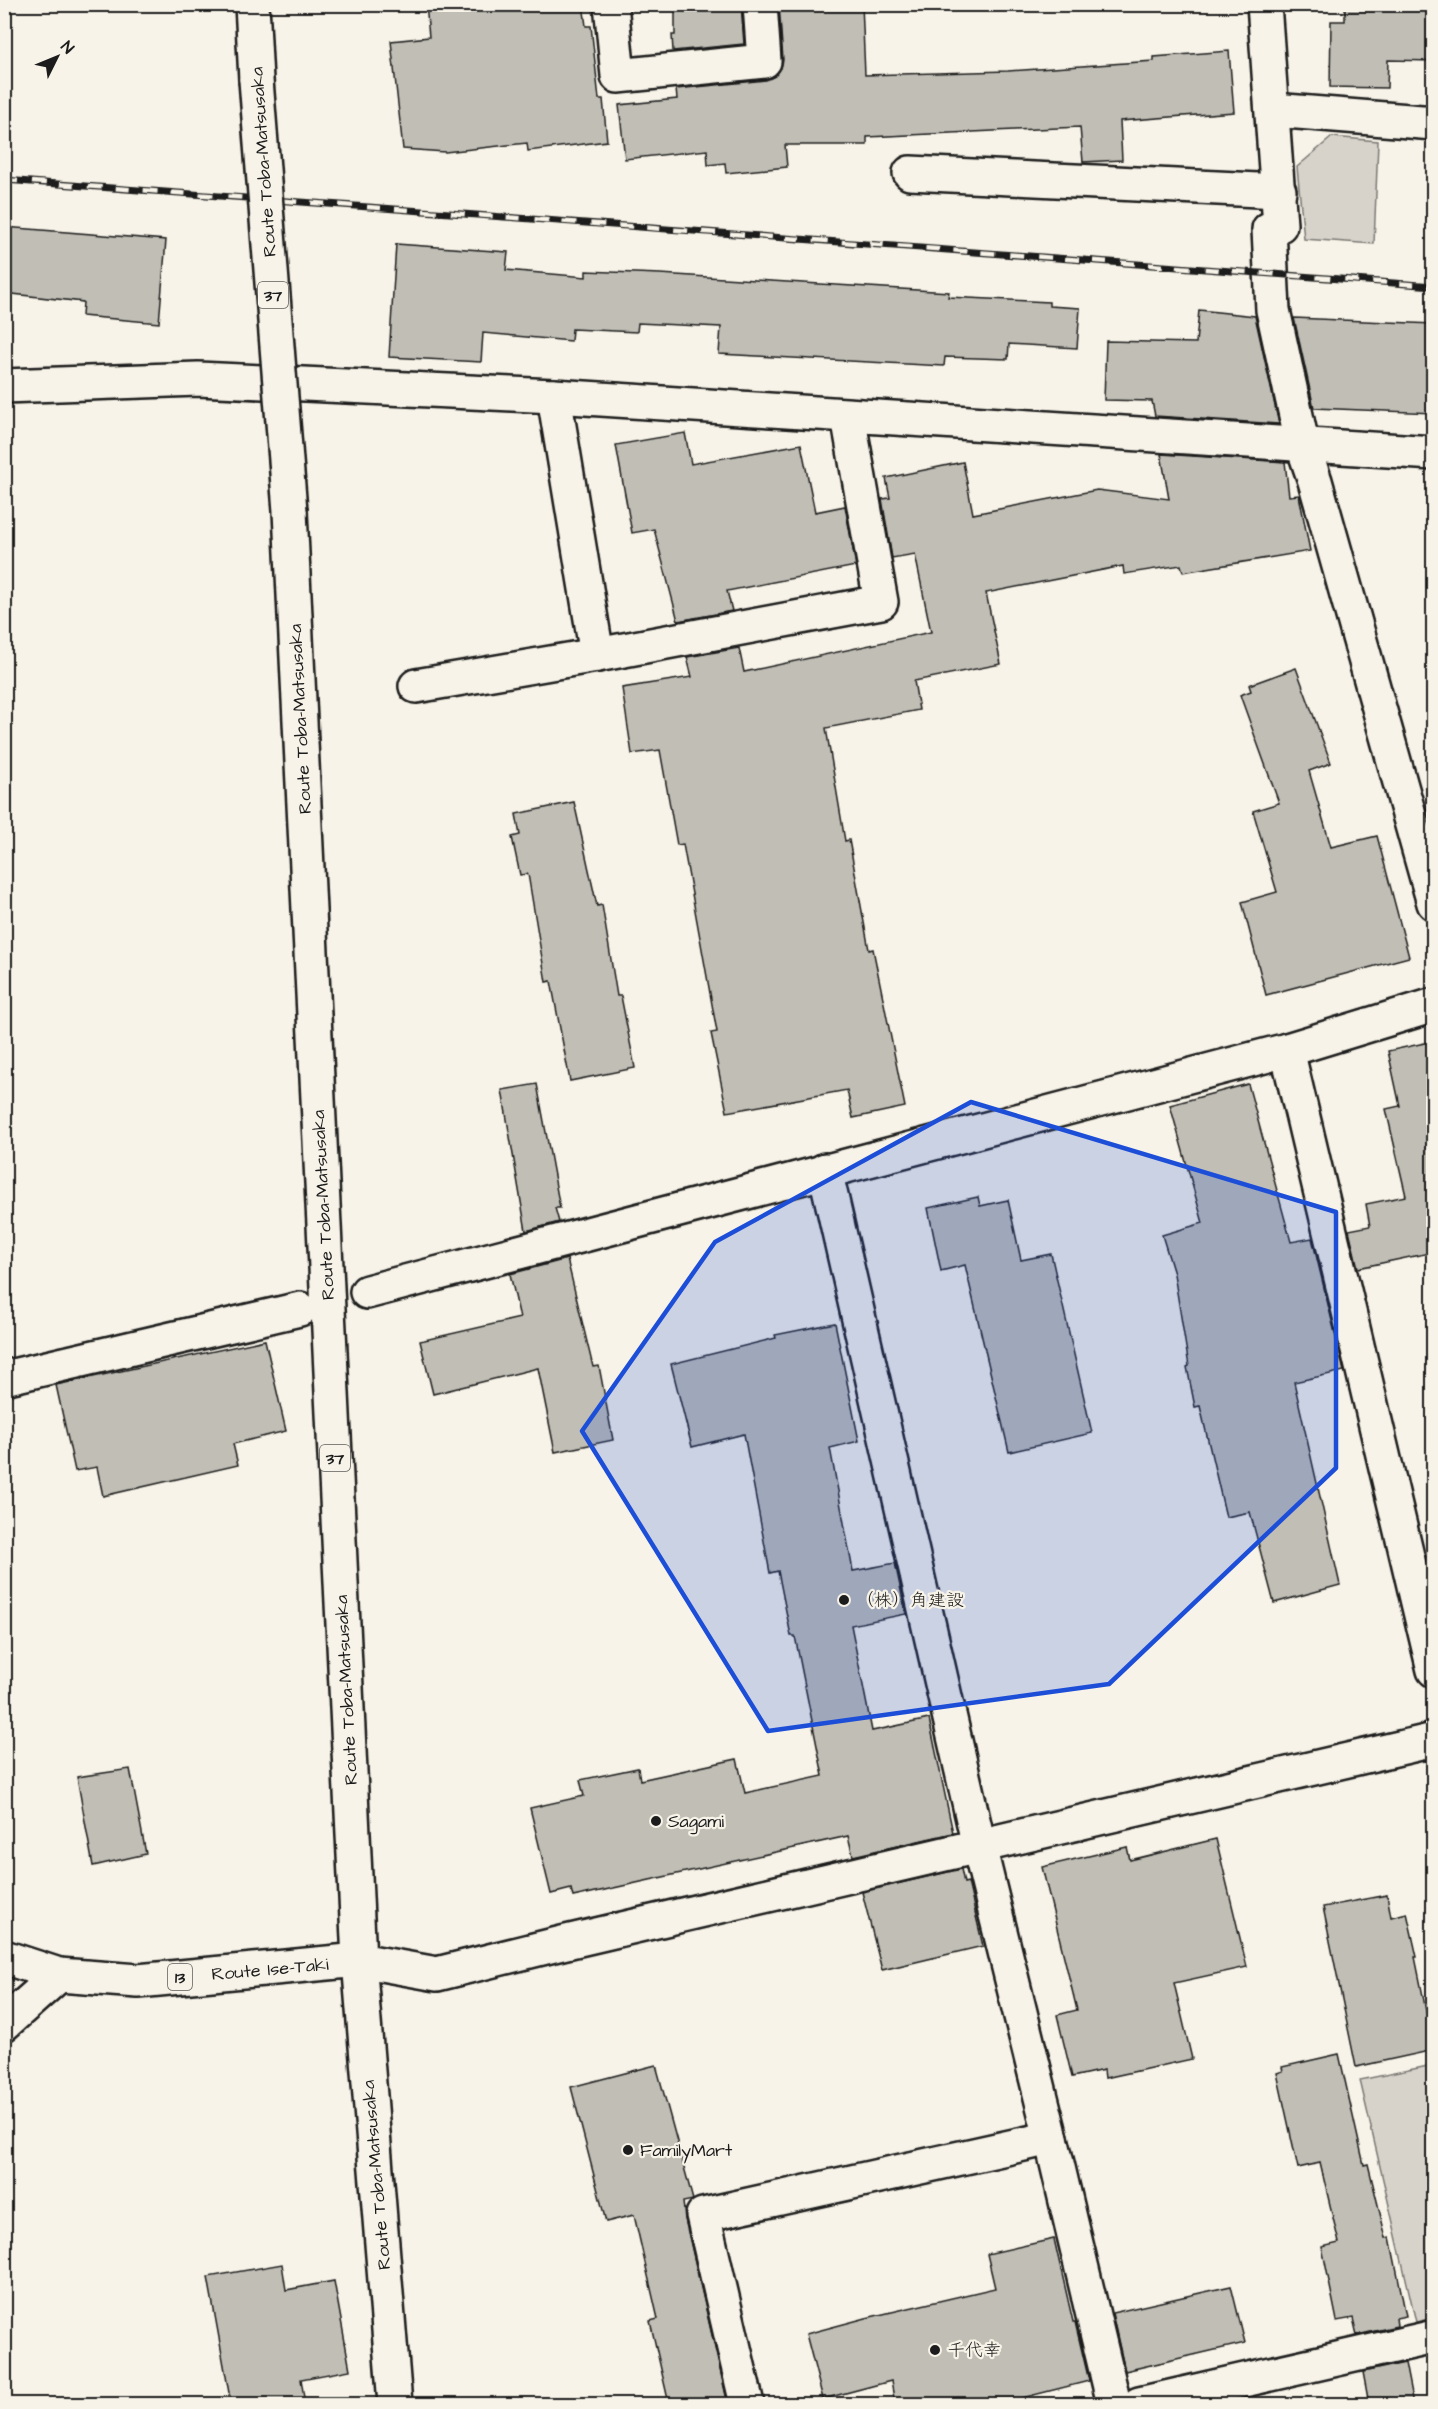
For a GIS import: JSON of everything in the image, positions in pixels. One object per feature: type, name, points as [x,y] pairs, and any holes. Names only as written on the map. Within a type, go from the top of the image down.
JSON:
[{"type":"street","name":"Route Toba-Matsusaka","points":[[252,4],[290,511],[359,1960],[395,2404]]},
{"type":"street","points":[[611,4],[618,76],[764,61],[760,4]]},
{"type":"street","points":[[1264,4],[1281,225],[1269,229],[1273,310],[1302,444],[1319,492],[1434,903]]},
{"type":"street","points":[[1273,110],[1434,123]]},
{"type":"street","points":[[910,173],[1279,191]]},
{"type":"street","points":[[4,386],[198,380],[554,396],[848,417],[1434,453]]},
{"type":"street","points":[[554,396],[597,656]]},
{"type":"street","points":[[416,686],[597,656],[881,602],[848,417]]},
{"type":"street","points":[[367,1292],[1287,1050],[1434,1005]]},
{"type":"street","points":[[1287,1050],[1434,1670]]},
{"type":"street","points":[[825,1170],[979,1846],[1052,2138],[1114,2404]]},
{"type":"street","points":[[4,1378],[300,1310]]},
{"type":"street","name":"Route Ise-Taki","points":[[4,1957],[59,1975],[138,1981],[359,1960],[437,1974],[1434,1740]]},
{"type":"street","points":[[4,2024],[59,1975]]},
{"type":"street","points":[[747,2404],[703,2216],[1052,2138]]},
{"type":"street","points":[[1139,2404],[1434,2337]]},
{"type":"highlighted area","points":[[971,1102],[1336,1212],[1336,1468],[1109,1684],[768,1731],[582,1431],[715,1242]]},
{"type":"shaded area","points":[[1332,137],[1378,141],[1374,244],[1304,239],[1297,167]]},
{"type":"shaded area","points":[[1433,2065],[1433,2318],[1416,2322],[1360,2080]]},
{"type":"building","points":[[426,4],[583,4],[586,26],[591,26],[599,99],[603,99],[607,141],[528,151],[527,143],[445,152],[403,149],[391,41],[429,37]]},
{"type":"building","points":[[675,4],[741,4],[744,44],[673,51]]},
{"type":"building","points":[[779,4],[862,4],[865,75],[1008,71],[1154,61],[1154,57],[1229,51],[1234,112],[1120,121],[1122,160],[1083,162],[1080,127],[867,137],[867,145],[785,145],[787,167],[726,173],[725,163],[708,165],[707,150],[625,159],[619,105],[677,99],[676,89],[766,80],[775,76],[783,60]]},
{"type":"building","points":[[1345,4],[1434,4],[1434,61],[1388,60],[1387,88],[1330,87],[1331,21],[1345,21]]},
{"type":"building","points":[[4,227],[166,240],[159,323],[82,316],[83,302],[4,293]]},
{"type":"building","points":[[396,244],[508,252],[506,270],[586,277],[586,271],[660,274],[949,292],[948,297],[1049,302],[1049,306],[1080,308],[1077,348],[1009,344],[1008,359],[945,357],[944,366],[719,354],[721,327],[638,323],[637,332],[572,329],[571,341],[483,333],[481,362],[389,357]]},
{"type":"building","points":[[1199,310],[1255,316],[1279,424],[1155,416],[1152,401],[1104,400],[1106,341],[1196,343]]},
{"type":"building","points":[[1294,318],[1434,324],[1434,413],[1314,408]]},
{"type":"building","points":[[685,433],[691,464],[801,444],[815,512],[845,506],[856,566],[727,591],[732,611],[678,621],[654,529],[632,533],[616,445]]},
{"type":"building","points":[[1161,454],[1285,462],[1289,496],[1299,495],[1310,551],[1183,572],[1181,565],[1124,574],[1123,566],[986,593],[1001,664],[914,681],[919,710],[826,728],[845,841],[849,840],[869,950],[873,949],[905,1107],[853,1118],[847,1090],[727,1112],[711,1033],[717,1032],[683,844],[677,845],[660,750],[632,754],[622,688],[692,677],[687,657],[739,648],[744,672],[931,632],[915,554],[892,558],[882,499],[890,498],[886,478],[963,462],[973,514],[1097,490],[1169,499]]},
{"type":"building","points":[[1296,668],[1331,763],[1309,771],[1331,847],[1377,836],[1409,957],[1266,995],[1242,902],[1277,892],[1253,811],[1279,803],[1240,695],[1251,691],[1249,685]]},
{"type":"building","points":[[574,802],[597,906],[602,905],[617,996],[621,996],[635,1068],[570,1081],[551,981],[546,982],[528,874],[520,875],[512,837],[520,835],[516,814]]},
{"type":"building","points":[[1434,1041],[1434,1252],[1358,1268],[1349,1230],[1370,1226],[1366,1204],[1406,1196],[1386,1109],[1400,1106],[1388,1051]]},
{"type":"building","points":[[537,1084],[560,1208],[555,1208],[559,1222],[526,1231],[502,1090]]},
{"type":"building","points":[[1248,1084],[1291,1242],[1312,1238],[1344,1371],[1294,1382],[1340,1585],[1274,1603],[1250,1512],[1226,1517],[1200,1406],[1195,1407],[1174,1274],[1162,1235],[1203,1223],[1170,1105]]},
{"type":"building","points":[[978,1197],[980,1206],[1008,1200],[1021,1260],[1051,1254],[1092,1433],[1009,1452],[965,1265],[941,1271],[928,1208]]},
{"type":"building","points":[[567,1259],[593,1367],[599,1366],[613,1440],[555,1452],[538,1368],[433,1394],[420,1341],[520,1318],[510,1274]]},
{"type":"building","points":[[835,1323],[859,1441],[830,1448],[853,1571],[895,1563],[906,1614],[851,1625],[872,1731],[929,1719],[953,1833],[853,1856],[848,1836],[573,1897],[571,1889],[551,1894],[530,1808],[584,1796],[580,1780],[638,1768],[640,1780],[737,1759],[745,1793],[823,1776],[795,1636],[791,1636],[778,1571],[770,1573],[744,1434],[692,1447],[671,1364],[776,1338],[775,1335]]},
{"type":"building","points":[[265,1340],[286,1431],[233,1444],[238,1465],[103,1496],[97,1467],[75,1471],[56,1385]]},
{"type":"building","points":[[130,1769],[146,1854],[93,1866],[77,1777]]},
{"type":"building","points":[[1216,1839],[1247,1967],[1174,1983],[1192,2059],[1105,2078],[1104,2070],[1072,2077],[1057,2015],[1077,2010],[1042,1867],[1127,1847],[1130,1860]]},
{"type":"building","points":[[961,1869],[964,1883],[968,1882],[983,1946],[882,1970],[862,1892]]},
{"type":"building","points":[[1387,1895],[1391,1917],[1407,1913],[1434,2050],[1356,2067],[1323,1907]]},
{"type":"building","points":[[1339,2054],[1364,2165],[1368,2164],[1386,2238],[1390,2237],[1406,2316],[1396,2318],[1397,2326],[1357,2335],[1353,2318],[1337,2321],[1322,2247],[1339,2243],[1320,2163],[1298,2168],[1277,2073],[1283,2071],[1282,2067]]},
{"type":"building","points":[[656,2065],[693,2200],[683,2202],[685,2219],[728,2404],[669,2404],[650,2321],[658,2319],[634,2215],[606,2222],[571,2087]]},
{"type":"building","points":[[1054,2239],[1089,2381],[998,2404],[895,2404],[891,2381],[823,2399],[806,2334],[995,2288],[987,2254]]},
{"type":"building","points":[[282,2264],[286,2290],[334,2281],[350,2370],[301,2379],[305,2404],[231,2404],[208,2277]]},
{"type":"building","points":[[1231,2286],[1245,2343],[1125,2371],[1112,2313]]},
{"type":"building","points":[[1405,2363],[1413,2404],[1369,2404],[1363,2372]]},
{"type":"railway","points":[[4,180],[1434,286]]},
{"type":"place","name":"（株）角建設","points":[[844,1600]]},
{"type":"place","name":"Sagami","points":[[656,1821]]},
{"type":"place","name":"FamilyMart","points":[[628,2150]]},
{"type":"place","name":"千代幸","points":[[935,2350]]}]
